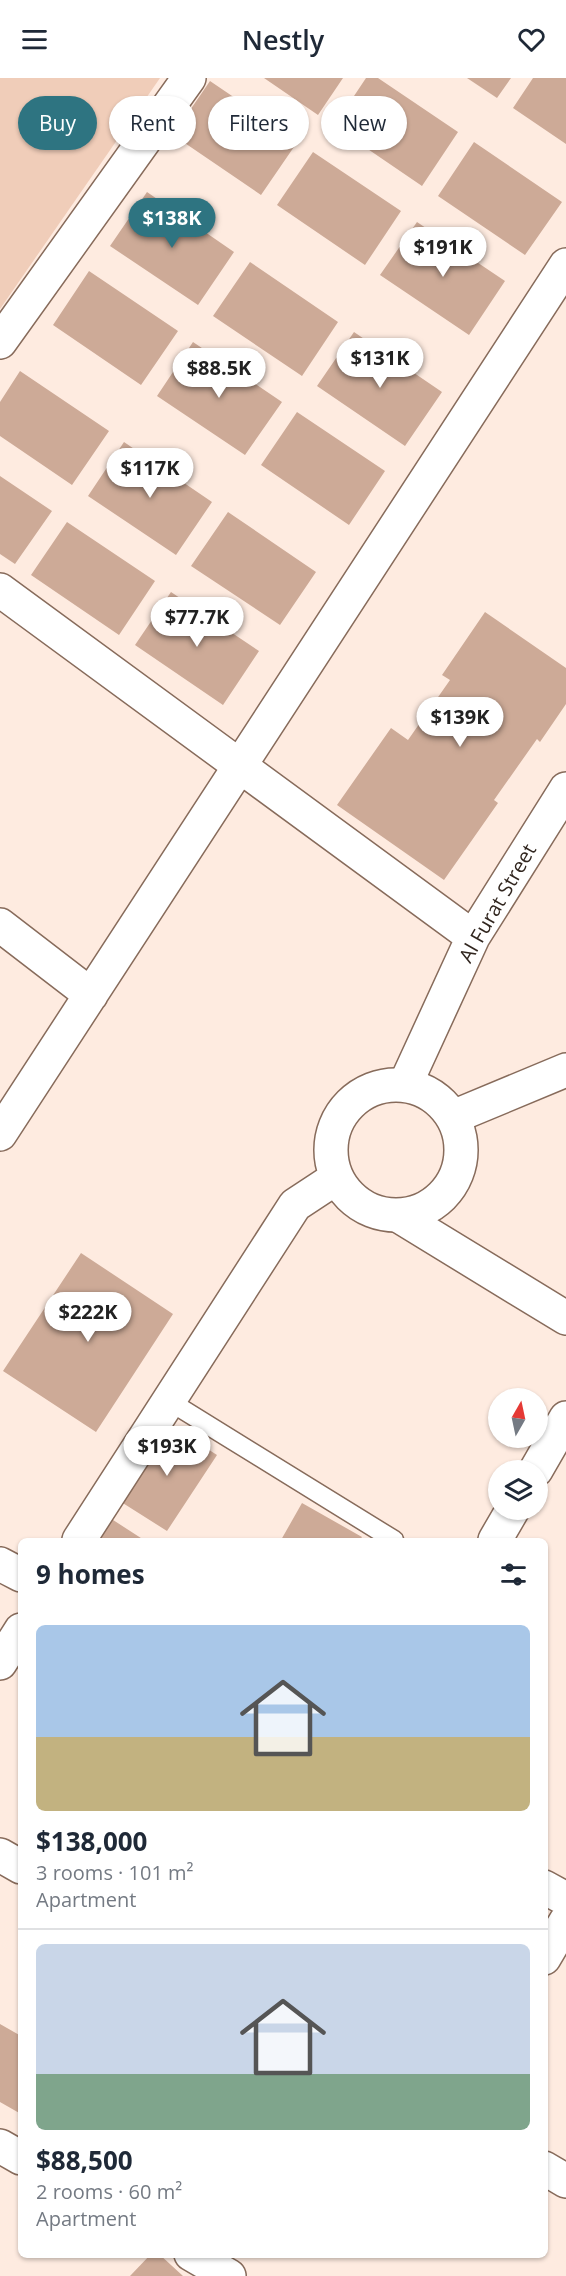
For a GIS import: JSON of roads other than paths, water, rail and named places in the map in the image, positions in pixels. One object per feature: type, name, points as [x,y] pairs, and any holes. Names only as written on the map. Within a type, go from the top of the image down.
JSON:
[{"type":"street","points":[[0,342],[189,78]]},
{"type":"street","points":[[0,1134],[566,266]]},
{"type":"street","points":[[0,590],[473,937]]},
{"type":"street","name":"Al Furat Street","points":[[405,1085],[473,937],[566,789]]},
{"type":"street","points":[[0,925],[91,994]]},
{"type":"street","points":[[453,1117],[566,1070]]},
{"type":"street","points":[[384,1085],[405,1085],[424,1090],[440,1102],[453,1117],[460,1138],[461,1160],[454,1182],[440,1199],[421,1211],[399,1216],[380,1214],[362,1207],[346,1194],[336,1178],[330,1159],[331,1139],[337,1120],[349,1104],[365,1092],[384,1085]]},
{"type":"street","points":[[80,1538],[295,1205],[336,1178]]},
{"type":"street","points":[[399,1216],[566,1318]]},
{"type":"street","points":[[542,1460],[566,1419]]},
{"type":"street","points":[[496,1538],[507,1520]]},
{"type":"street","points":[[0,1564],[18,1573]]},
{"type":"street","points":[[0,1663],[18,1635]]},
{"type":"street","points":[[0,1855],[18,1865]]},
{"type":"street","points":[[548,1889],[566,1899]]},
{"type":"street","points":[[548,1951],[566,1921]]},
{"type":"street","points":[[0,2146],[18,2156]]},
{"type":"street","points":[[548,2170],[566,2181]]},
{"type":"street","points":[[198,2258],[229,2276]]},
{"type":"lane","points":[[169,1401],[391,1538]]}]
